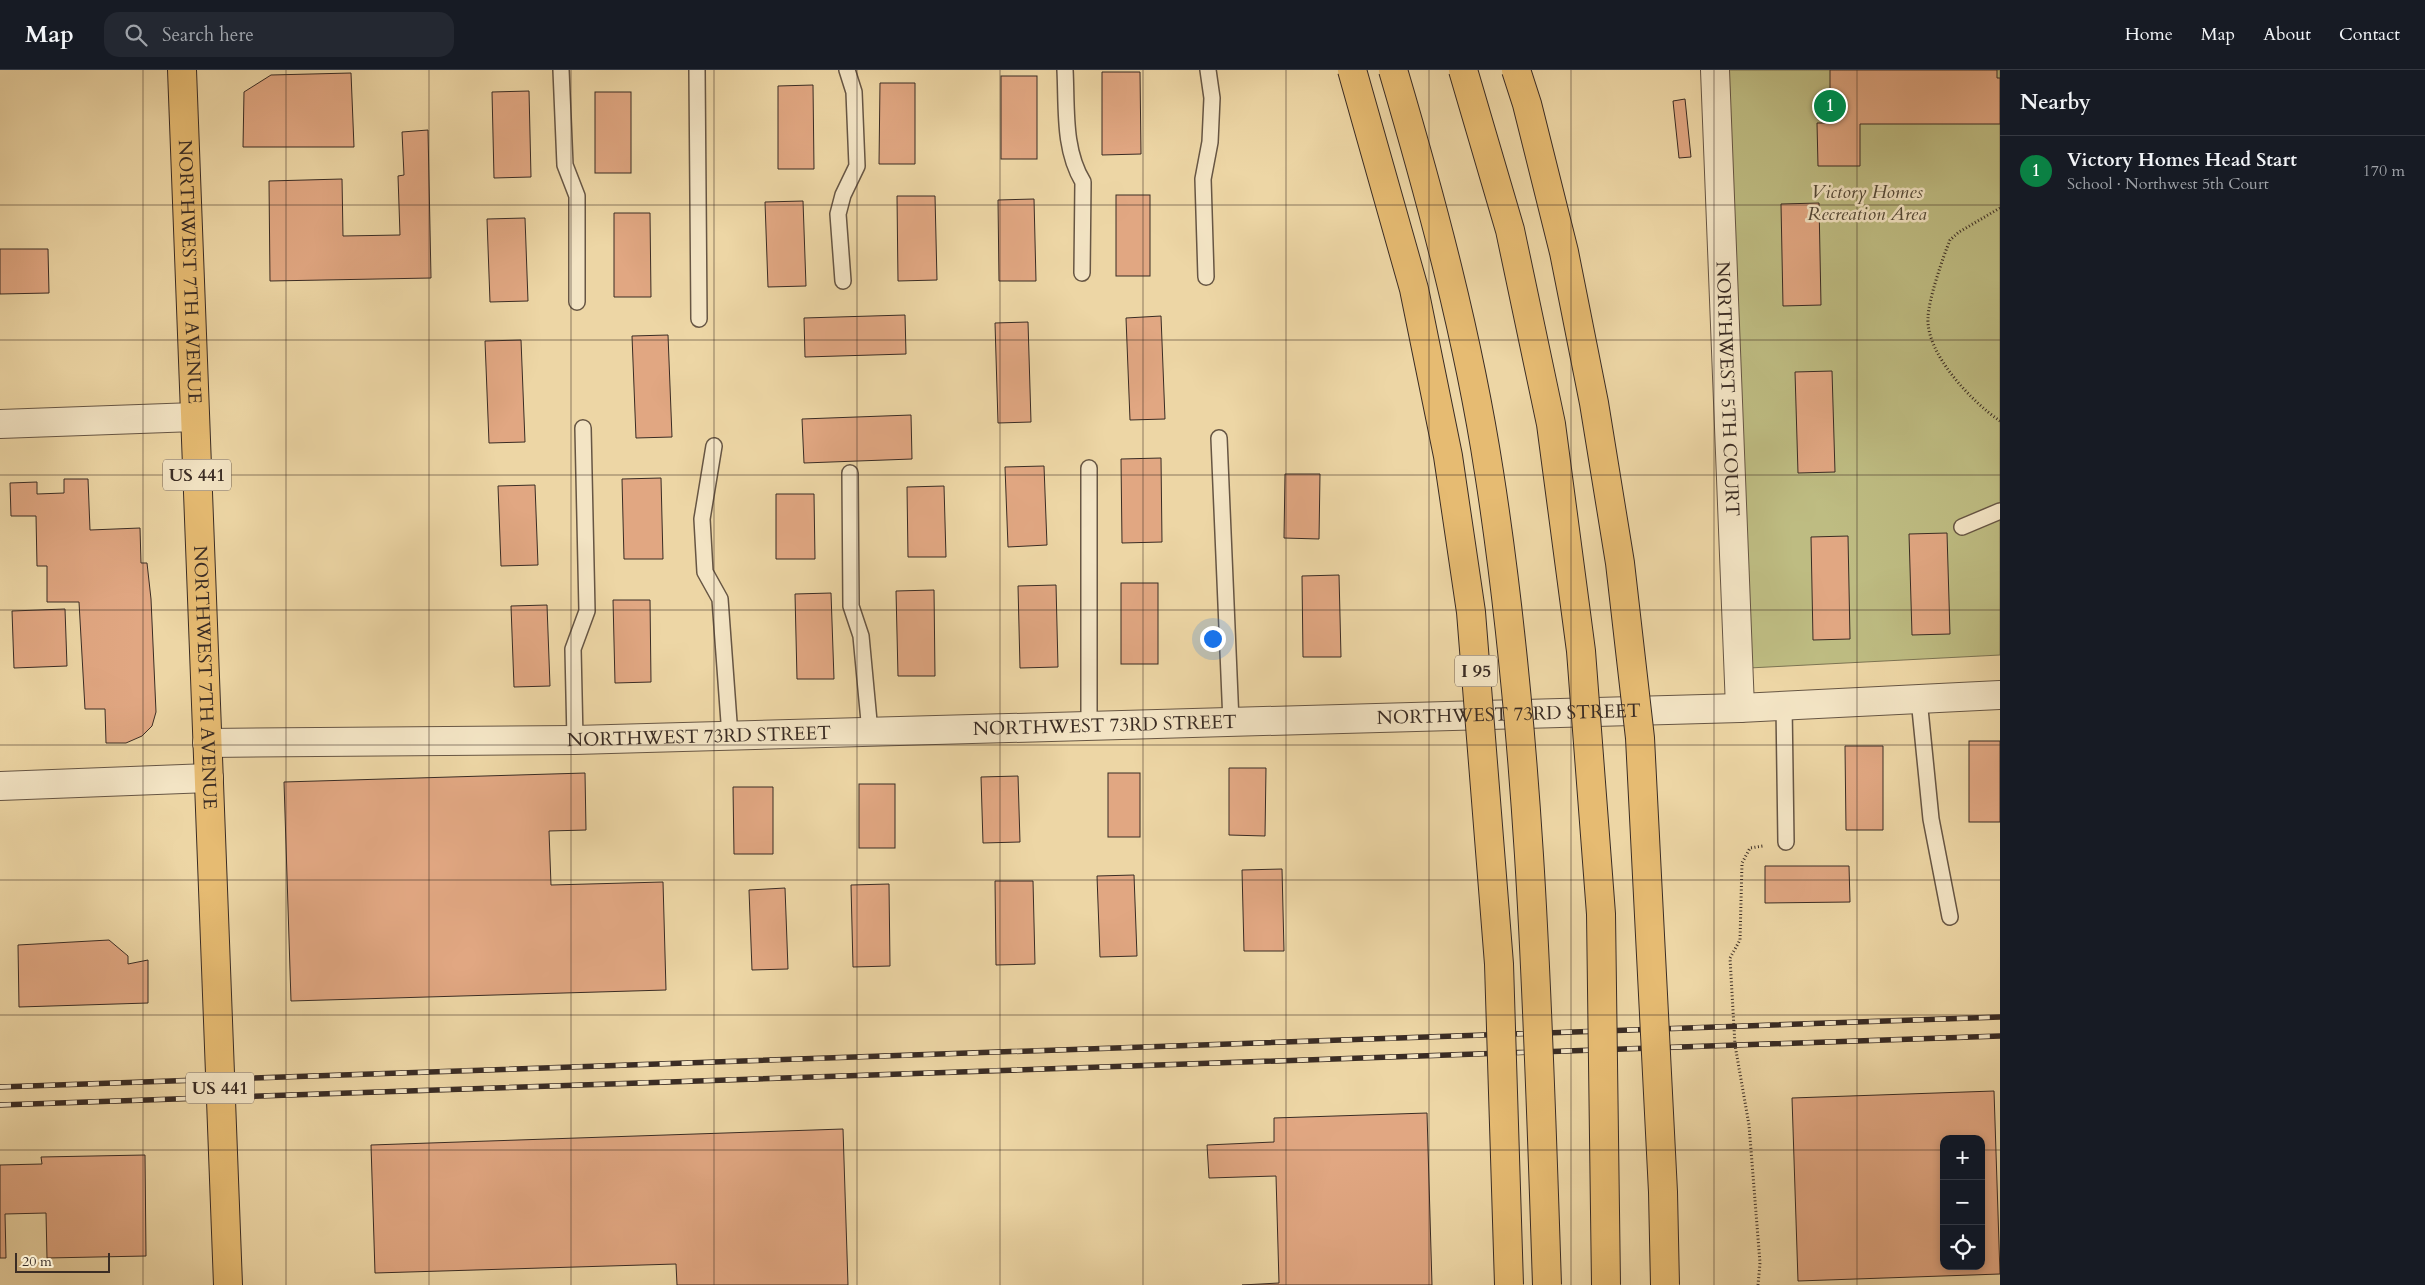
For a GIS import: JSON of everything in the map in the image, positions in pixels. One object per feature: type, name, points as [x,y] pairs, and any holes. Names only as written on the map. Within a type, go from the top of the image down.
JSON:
[{"type":"main road","name":"NORTHWEST 7TH AVENUE","points":[[182,70],[228,1285]]},
{"type":"main road","name":"I 95","points":[[1352,70],[1414,289],[1448,456],[1471,612],[1498,964],[1509,1285]]},
{"type":"main road","points":[[1393,70],[1426,180],[1456,304],[1489,471],[1506,605],[1523,770],[1532,909],[1547,1285]]},
{"type":"main road","points":[[1463,70],[1510,230],[1551,424],[1581,651],[1600,914],[1606,1285]]},
{"type":"main road","points":[[1516,70],[1527,104],[1566,262],[1594,403],[1620,562],[1640,748],[1662,1172],[1664,1285]]},
{"type":"street","name":"NORTHWEST 5TH COURT","points":[[1715,70],[1740,708]]},
{"type":"street","points":[[0,424],[195,416]]},
{"type":"street","name":"NORTHWEST 73RD STREET","points":[[207,743],[576,740],[730,736],[1740,708],[2000,695]]},
{"type":"street","points":[[0,786],[209,778]]},
{"type":"lane","points":[[561,70],[565,165],[577,196],[577,302]]},
{"type":"lane","points":[[697,70],[699,319]]},
{"type":"lane","points":[[843,280],[838,214],[843,195],[857,166],[854,92],[847,70]]},
{"type":"lane","points":[[1064,70],[1069,146],[1077,172],[1083,182],[1082,273]]},
{"type":"lane","points":[[1206,277],[1203,180],[1210,142],[1212,98],[1208,70]]},
{"type":"lane","points":[[576,740],[573,649],[587,611],[583,428]]},
{"type":"lane","points":[[1219,438],[1231,722]]},
{"type":"lane","points":[[714,446],[702,519],[705,572],[720,599],[730,736]]},
{"type":"lane","points":[[1089,468],[1089,726]]},
{"type":"lane","points":[[850,473],[851,606],[861,636],[870,732]]},
{"type":"lane","points":[[1962,527],[2000,511]]},
{"type":"lane","points":[[1919,699],[1931,819],[1950,917]]},
{"type":"lane","points":[[1784,705],[1786,842]]},
{"type":"path","points":[[2000,208],[1959,232],[1950,240],[1928,316],[1928,330],[1934,347],[1959,383],[1984,410],[2000,421]]},
{"type":"path","points":[[1758,1285],[1760,1262],[1749,1125],[1735,1045],[1730,958],[1740,940],[1742,862],[1750,848],[1786,842]]},
{"type":"green space","name":"Victory Homes Recreation Area","points":[[1729,70],[2000,70],[2000,655],[1749,668]]},
{"type":"building","points":[[1830,70],[1997,70],[1997,78],[2000,78],[2000,124],[1860,124],[1860,166],[1818,166],[1817,123],[1830,123]]},
{"type":"building","points":[[1102,72],[1140,72],[1141,154],[1102,155]]},
{"type":"building","points":[[351,73],[354,147],[243,147],[244,92],[271,75]]},
{"type":"building","points":[[1001,76],[1037,76],[1037,159],[1001,159]]},
{"type":"building","points":[[880,83],[915,83],[915,164],[879,164]]},
{"type":"building","points":[[813,85],[814,169],[778,169],[778,86]]},
{"type":"building","points":[[529,91],[531,177],[494,178],[492,92]]},
{"type":"building","points":[[595,92],[631,92],[631,173],[595,173]]},
{"type":"building","points":[[1685,99],[1691,157],[1679,158],[1673,101]]},
{"type":"building","points":[[428,130],[431,278],[270,281],[269,181],[342,179],[343,236],[400,235],[398,176],[404,175],[402,132]]},
{"type":"building","points":[[1116,195],[1150,195],[1150,276],[1116,276]]},
{"type":"building","points":[[897,196],[935,196],[937,280],[898,281]]},
{"type":"building","points":[[1034,199],[1036,281],[999,281],[998,200]]},
{"type":"building","points":[[803,201],[806,286],[768,287],[765,202]]},
{"type":"building","points":[[1819,203],[1821,305],[1783,306],[1781,204]]},
{"type":"building","points":[[614,213],[650,213],[651,297],[614,297]]},
{"type":"building","points":[[525,218],[528,301],[490,302],[487,219]]},
{"type":"building","points":[[0,249],[48,249],[49,293],[0,294]]},
{"type":"building","points":[[905,315],[906,354],[805,357],[804,318]]},
{"type":"building","points":[[1161,316],[1165,419],[1130,420],[1126,318]]},
{"type":"building","points":[[1028,322],[1031,422],[998,423],[995,323]]},
{"type":"building","points":[[668,335],[672,437],[636,438],[632,336]]},
{"type":"building","points":[[521,340],[525,442],[489,443],[485,341]]},
{"type":"building","points":[[1832,371],[1835,472],[1798,473],[1795,372]]},
{"type":"building","points":[[911,415],[912,459],[804,463],[802,419]]},
{"type":"building","points":[[1161,458],[1162,542],[1122,543],[1121,459]]},
{"type":"building","points":[[1044,466],[1047,545],[1008,547],[1005,467]]},
{"type":"building","points":[[1285,474],[1320,474],[1319,539],[1284,538]]},
{"type":"building","points":[[661,478],[663,559],[624,559],[622,479]]},
{"type":"building","points":[[64,479],[88,479],[90,530],[140,528],[141,563],[147,563],[151,599],[156,712],[152,726],[142,736],[126,743],[106,743],[105,709],[85,709],[79,602],[47,602],[47,566],[37,566],[36,516],[11,516],[10,483],[37,482],[37,494],[64,493]]},
{"type":"building","points":[[535,485],[538,565],[501,566],[498,486]]},
{"type":"building","points":[[944,486],[946,557],[908,557],[907,487]]},
{"type":"building","points":[[776,494],[814,494],[815,559],[776,559]]},
{"type":"building","points":[[1947,533],[1950,634],[1912,635],[1909,534]]},
{"type":"building","points":[[1848,536],[1850,639],[1813,640],[1811,537]]},
{"type":"building","points":[[1339,575],[1341,657],[1303,657],[1302,576]]},
{"type":"building","points":[[1121,583],[1158,583],[1158,664],[1121,664]]},
{"type":"building","points":[[1056,585],[1058,667],[1020,668],[1018,586]]},
{"type":"building","points":[[934,590],[935,676],[898,676],[896,591]]},
{"type":"building","points":[[831,593],[834,679],[797,679],[795,594]]},
{"type":"building","points":[[613,600],[650,600],[651,682],[615,683]]},
{"type":"building","points":[[547,605],[550,686],[514,687],[511,606]]},
{"type":"building","points":[[65,609],[67,666],[14,668],[12,611]]},
{"type":"building","points":[[1969,741],[2000,741],[2000,822],[1969,822]]},
{"type":"building","points":[[1845,746],[1883,746],[1883,830],[1846,830]]},
{"type":"building","points":[[1229,768],[1266,768],[1265,836],[1229,835]]},
{"type":"building","points":[[585,773],[586,830],[549,831],[551,885],[663,882],[666,990],[291,1001],[284,782]]},
{"type":"building","points":[[1108,773],[1140,773],[1140,837],[1108,837]]},
{"type":"building","points":[[1018,776],[1020,842],[983,843],[981,777]]},
{"type":"building","points":[[859,784],[895,784],[895,848],[859,848]]},
{"type":"building","points":[[733,787],[773,787],[773,854],[734,854]]},
{"type":"building","points":[[1765,866],[1849,866],[1850,902],[1765,903]]},
{"type":"building","points":[[1282,869],[1284,951],[1244,951],[1242,870]]},
{"type":"building","points":[[1134,875],[1137,956],[1100,957],[1097,876]]},
{"type":"building","points":[[995,881],[1033,881],[1035,964],[996,965]]},
{"type":"building","points":[[889,884],[890,966],[853,967],[851,885]]},
{"type":"building","points":[[785,888],[788,969],[752,970],[749,890]]},
{"type":"building","points":[[109,940],[128,956],[128,964],[148,960],[148,1003],[19,1007],[18,945]]},
{"type":"building","points":[[1994,1091],[2000,1274],[1798,1281],[1792,1098]]},
{"type":"building","points":[[1427,1113],[1432,1285],[1242,1285],[1279,1283],[1276,1176],[1209,1178],[1207,1145],[1274,1142],[1274,1118]]},
{"type":"building","points":[[843,1129],[848,1285],[677,1285],[676,1264],[375,1273],[371,1145]]},
{"type":"building","points":[[145,1155],[146,1256],[47,1258],[46,1213],[5,1214],[6,1258],[0,1258],[0,1165],[42,1164],[41,1157]]},
{"type":"railway","points":[[0,1087],[2000,1017]]},
{"type":"railway","points":[[0,1105],[2000,1036]]},
{"type":"place","name":"Victory Homes Head Start","points":[[1830,106]]}]
